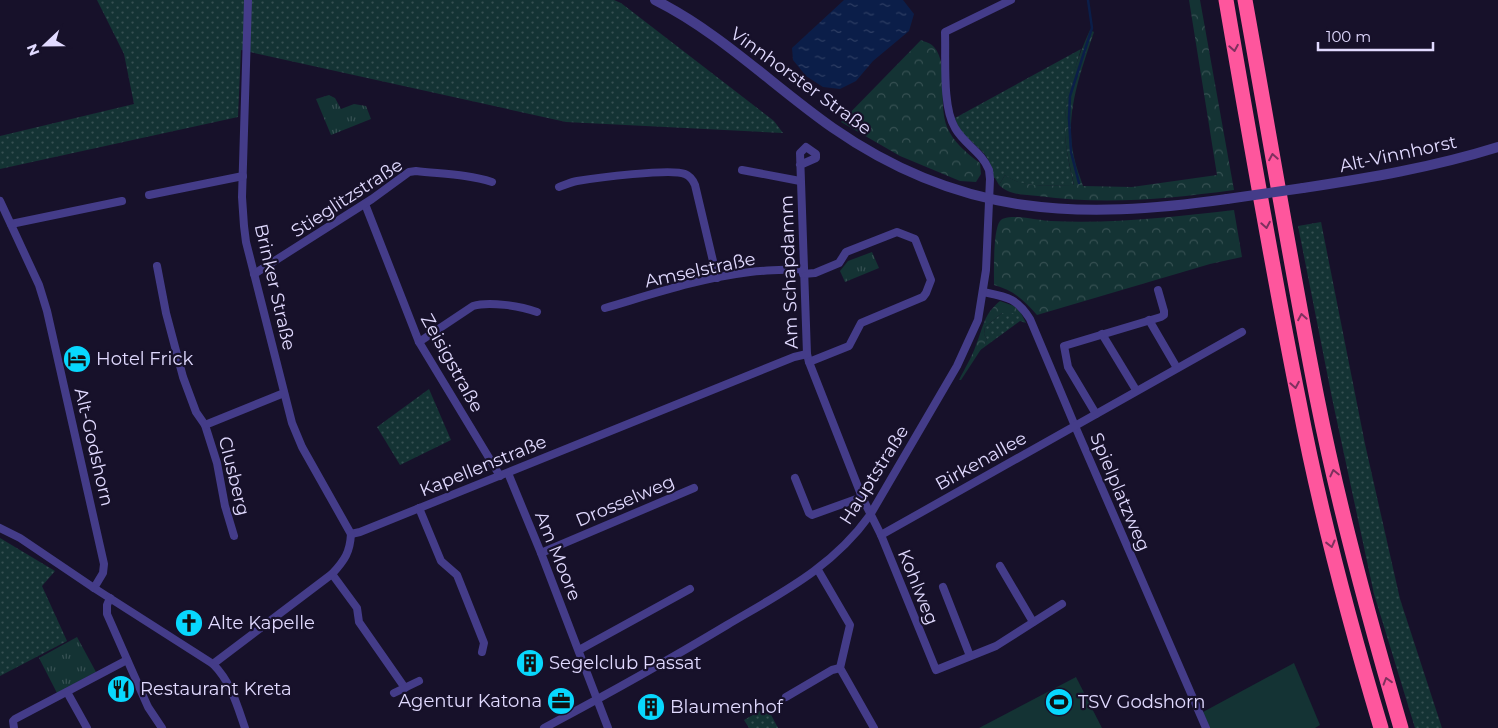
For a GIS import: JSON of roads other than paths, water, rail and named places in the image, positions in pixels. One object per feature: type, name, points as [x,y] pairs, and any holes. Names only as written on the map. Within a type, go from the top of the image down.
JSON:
[{"type":"highway","points":[[1226,0],[1299,403],[1358,652],[1381,728]]},
{"type":"highway","points":[[1245,0],[1318,399],[1350,544],[1376,645],[1401,728]]},
{"type":"street","name":"Brinker Straße","points":[[248,0],[243,176],[246,242],[292,423],[302,447],[351,534]]},
{"type":"street","name":"Vinnhorster Straße","points":[[655,0],[713,36],[802,105],[863,147],[895,165],[938,184],[990,200],[1049,208],[1098,211],[1157,208],[1227,199]]},
{"type":"street","name":"Hauptstraße","points":[[544,728],[597,700],[787,591],[818,570],[847,544],[870,515],[964,352],[978,320],[983,292],[990,200],[989,170],[986,162],[962,139],[954,128],[949,114],[945,32],[1011,0]]},
{"type":"street","name":"Alt-Vinnhorst","points":[[1227,199],[1420,168],[1498,147]]},
{"type":"street","name":"Am Schapdamm","points":[[800,165],[808,358],[870,515]]},
{"type":"street","points":[[742,170],[800,181]]},
{"type":"street","name":"Stieglitzstraße","points":[[254,274],[365,204],[409,172],[416,171],[492,182]]},
{"type":"street","points":[[559,187],[575,182],[636,174],[677,172],[685,174],[691,178],[695,185],[717,278]]},
{"type":"street","points":[[149,196],[243,176]]},
{"type":"street","name":"Alt-Godshorn","points":[[0,201],[39,285],[55,345],[104,564],[102,573],[94,588]]},
{"type":"street","points":[[10,224],[122,201]]},
{"type":"street","name":"Zeisigstraße","points":[[365,204],[419,342],[504,474]]},
{"type":"street","name":"Amselstraße","points":[[605,308],[673,288],[758,271],[803,271],[815,273],[839,264],[846,252],[897,232],[915,239],[931,280],[922,298],[861,323],[849,346],[808,358]]},
{"type":"street","name":"Clusberg","points":[[157,266],[166,313],[182,377],[196,412],[205,424],[217,463],[225,506],[234,536]]},
{"type":"street","points":[[1096,414],[1068,367],[1064,346],[1164,315],[1158,290]]},
{"type":"street","name":"Spielplatzweg","points":[[983,292],[1015,300],[1030,319],[1206,728]]},
{"type":"street","points":[[419,342],[473,306],[482,304],[525,308],[537,312]]},
{"type":"street","points":[[1150,320],[1177,368]]},
{"type":"street","name":"Birkenallee","points":[[881,535],[1242,332]]},
{"type":"street","points":[[1102,334],[1136,390]]},
{"type":"street","name":"Kapellenstraße","points":[[351,534],[794,357],[808,358]]},
{"type":"street","name":"Clusberg","points":[[205,424],[284,393]]},
{"type":"street","name":"Am Moore","points":[[504,474],[542,553],[608,728]]},
{"type":"street","points":[[795,478],[809,513],[812,515],[862,497]]},
{"type":"street","name":"Drosselweg","points":[[542,553],[694,488]]},
{"type":"street","points":[[419,508],[441,562],[456,575],[484,644],[482,652]]},
{"type":"street","name":"Kohlweg","points":[[870,515],[881,535],[936,670],[970,656]]},
{"type":"street","points":[[0,528],[20,538],[213,664],[222,673],[229,685],[246,728]]},
{"type":"street","points":[[213,664],[332,574],[343,562],[350,547],[351,534]]},
{"type":"street","points":[[1000,566],[1033,622]]},
{"type":"street","points":[[818,570],[850,625],[840,668],[874,728]]},
{"type":"street","points":[[332,574],[357,608],[359,622],[405,688]]},
{"type":"street","points":[[942,587],[970,656],[996,646],[1062,604]]},
{"type":"street","points":[[579,650],[690,588]]},
{"type":"street","points":[[110,598],[107,605],[107,614],[148,707],[162,728]]},
{"type":"street","points":[[14,728],[13,721],[15,719],[127,660]]},
{"type":"street","points":[[786,697],[832,670],[840,668]]},
{"type":"street","points":[[394,693],[419,681]]},
{"type":"street","points":[[67,692],[87,728]]},
{"type":"water","points":[[844,0],[903,0],[914,14],[909,31],[873,61],[856,81],[840,89],[823,87],[806,76],[793,60],[792,48]]},
{"type":"waterway","points":[[1079,183],[1071,152],[1070,96],[1092,28],[1088,0]]},
{"type":"place","name":"Hotel Frick","points":[[77,359]]},
{"type":"place","name":"Alte Kapelle","points":[[189,623]]},
{"type":"place","name":"Segelclub Passat","points":[[530,663]]},
{"type":"place","name":"Restaurant Kreta","points":[[121,689]]},
{"type":"place","name":"Agentur Katona","points":[[561,701]]},
{"type":"place","name":"TSV Godshorn","points":[[1059,702]]},
{"type":"place","name":"Blaumenhof","points":[[651,707]]}]
